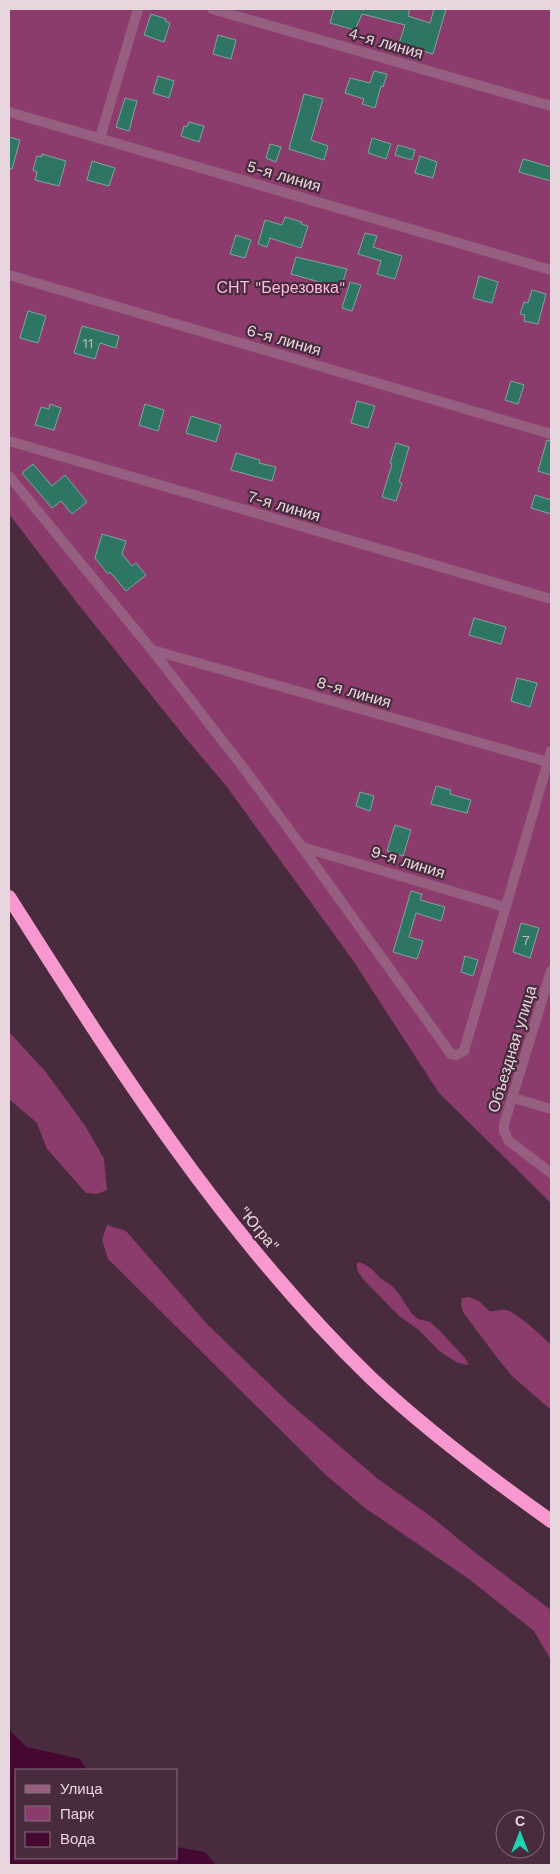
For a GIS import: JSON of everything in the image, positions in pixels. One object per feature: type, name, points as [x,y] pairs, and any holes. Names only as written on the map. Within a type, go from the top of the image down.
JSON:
[{"type":"highway","name":"\"Югра\"","points":[[9,897],[90,1025],[164,1135],[226,1217],[292,1295],[372,1378],[417,1418],[551,1521]]},
{"type":"street","points":[[100,138],[138,9]]},
{"type":"street","name":"4-я линия","points":[[212,9],[551,106]]},
{"type":"street","name":"5-я линия","points":[[9,112],[551,270]]},
{"type":"street","name":"6-я линия","points":[[9,275],[551,434]]},
{"type":"street","name":"7-я линия","points":[[9,441],[551,599]]},
{"type":"street","points":[[9,476],[152,650],[242,766],[302,846],[451,1054],[456,1055],[464,1051],[551,752]]},
{"type":"street","name":"8-я линия","points":[[152,650],[548,762]]},
{"type":"street","name":"9-я линия","points":[[302,846],[506,907]]},
{"type":"street","name":"Объездная улица","points":[[551,971],[504,1124],[509,1141],[551,1173]]},
{"type":"street","points":[[513,1098],[551,1109]]},
{"type":"green space","name":"СНТ \"Березовка\"","points":[[9,9],[551,9],[551,1203],[439,1093],[352,959],[227,787],[78,604],[9,514]]},
{"type":"green space","points":[[9,1032],[45,1071],[86,1127],[104,1159],[107,1190],[97,1194],[86,1193],[47,1149],[37,1123],[9,1099]]},
{"type":"green space","points":[[107,1225],[126,1231],[207,1324],[288,1402],[378,1479],[433,1518],[551,1610],[551,1660],[534,1631],[469,1579],[365,1508],[327,1476],[108,1259],[102,1240]]},
{"type":"green space","points":[[357,1262],[373,1270],[380,1278],[392,1286],[412,1314],[418,1319],[430,1322],[438,1329],[465,1358],[469,1365],[458,1363],[439,1351],[419,1330],[399,1316],[363,1279],[357,1270]]},
{"type":"green space","points":[[469,1297],[479,1301],[489,1311],[506,1310],[516,1315],[551,1345],[551,1410],[512,1376],[463,1312],[462,1298]]},
{"type":"water","points":[[9,1730],[27,1747],[80,1759],[86,1769],[15,1769],[15,1859],[178,1859],[178,1847],[205,1852],[216,1865],[9,1865]]},
{"type":"building","points":[[334,9],[410,9],[408,16],[430,23],[434,9],[446,9],[433,54],[399,44],[405,25],[362,14],[355,30],[330,23]]},
{"type":"building","points":[[151,14],[166,19],[165,21],[170,23],[164,42],[144,35]]},
{"type":"building","points":[[218,35],[236,40],[231,59],[213,54]]},
{"type":"building","points":[[374,71],[387,74],[383,87],[381,86],[375,108],[362,104],[364,99],[345,93],[350,78],[370,83]]},
{"type":"building","points":[[158,76],[174,81],[169,98],[153,93]]},
{"type":"building","points":[[304,94],[323,99],[311,140],[328,146],[324,160],[289,149]]},
{"type":"building","points":[[125,98],[137,101],[129,131],[116,127]]},
{"type":"building","points":[[189,122],[204,126],[199,142],[181,136],[184,126],[187,127]]},
{"type":"building","points":[[9,137],[20,140],[12,169],[9,168]]},
{"type":"building","points":[[372,138],[391,144],[386,159],[368,153]]},
{"type":"building","points":[[270,144],[281,147],[276,162],[266,158]]},
{"type":"building","points":[[398,145],[415,150],[412,160],[395,155]]},
{"type":"building","points":[[42,154],[66,161],[59,186],[35,180],[37,172],[33,170],[37,156],[42,157]]},
{"type":"building","points":[[420,156],[437,162],[433,178],[415,173]]},
{"type":"building","points":[[523,159],[551,167],[551,181],[519,172]]},
{"type":"building","points":[[92,161],[115,168],[109,186],[87,180]]},
{"type":"building","points":[[285,217],[302,222],[301,224],[308,226],[301,248],[270,238],[267,247],[258,244],[265,220],[282,225]]},
{"type":"building","points":[[365,233],[377,236],[373,247],[402,256],[395,279],[377,274],[381,261],[358,254]]},
{"type":"building","points":[[236,235],[251,240],[245,258],[230,254]]},
{"type":"building","points":[[296,257],[347,269],[341,288],[291,274]]},
{"type":"building","points":[[479,276],[498,282],[492,303],[473,298]]},
{"type":"building","points":[[350,282],[361,285],[352,311],[342,308]]},
{"type":"building","points":[[532,290],[546,294],[538,324],[524,321],[525,315],[520,314],[524,302],[528,303]]},
{"type":"building","points":[[28,311],[46,316],[38,343],[20,338]]},
{"type":"building","points":[[82,326],[119,336],[116,348],[100,343],[95,359],[74,353]]},
{"type":"building","points":[[511,381],[524,385],[518,404],[505,400]]},
{"type":"building","points":[[357,401],[375,406],[368,428],[351,423]]},
{"type":"building","points":[[50,404],[61,408],[54,430],[35,425],[41,407],[49,409]]},
{"type":"building","points":[[145,404],[164,410],[158,431],[139,425]]},
{"type":"building","points":[[191,416],[221,425],[216,442],[186,433]]},
{"type":"building","points":[[547,440],[551,441],[551,475],[538,471]]},
{"type":"building","points":[[396,443],[409,447],[399,482],[402,483],[396,501],[382,497]]},
{"type":"building","points":[[236,453],[260,460],[259,463],[276,467],[272,481],[231,470]]},
{"type":"building","points":[[33,464],[52,486],[65,475],[87,502],[72,514],[61,501],[52,508],[22,473]]},
{"type":"building","points":[[535,495],[551,500],[551,514],[531,508]]},
{"type":"building","points":[[102,534],[126,541],[122,554],[132,566],[136,563],[146,575],[126,591],[95,558]]},
{"type":"building","points":[[474,618],[506,627],[501,644],[469,635]]},
{"type":"building","points":[[517,678],[537,683],[530,707],[511,701]]},
{"type":"building","points":[[436,786],[451,790],[450,794],[471,800],[467,813],[431,804]]},
{"type":"building","points":[[360,792],[374,796],[370,811],[356,806]]},
{"type":"building","points":[[395,825],[411,830],[403,856],[387,851]]},
{"type":"building","points":[[411,891],[422,894],[420,900],[445,907],[441,921],[416,913],[409,937],[423,941],[417,959],[393,952]]},
{"type":"building","points":[[521,923],[539,928],[530,958],[513,952]]},
{"type":"building","points":[[465,956],[478,960],[473,976],[461,972]]}]
